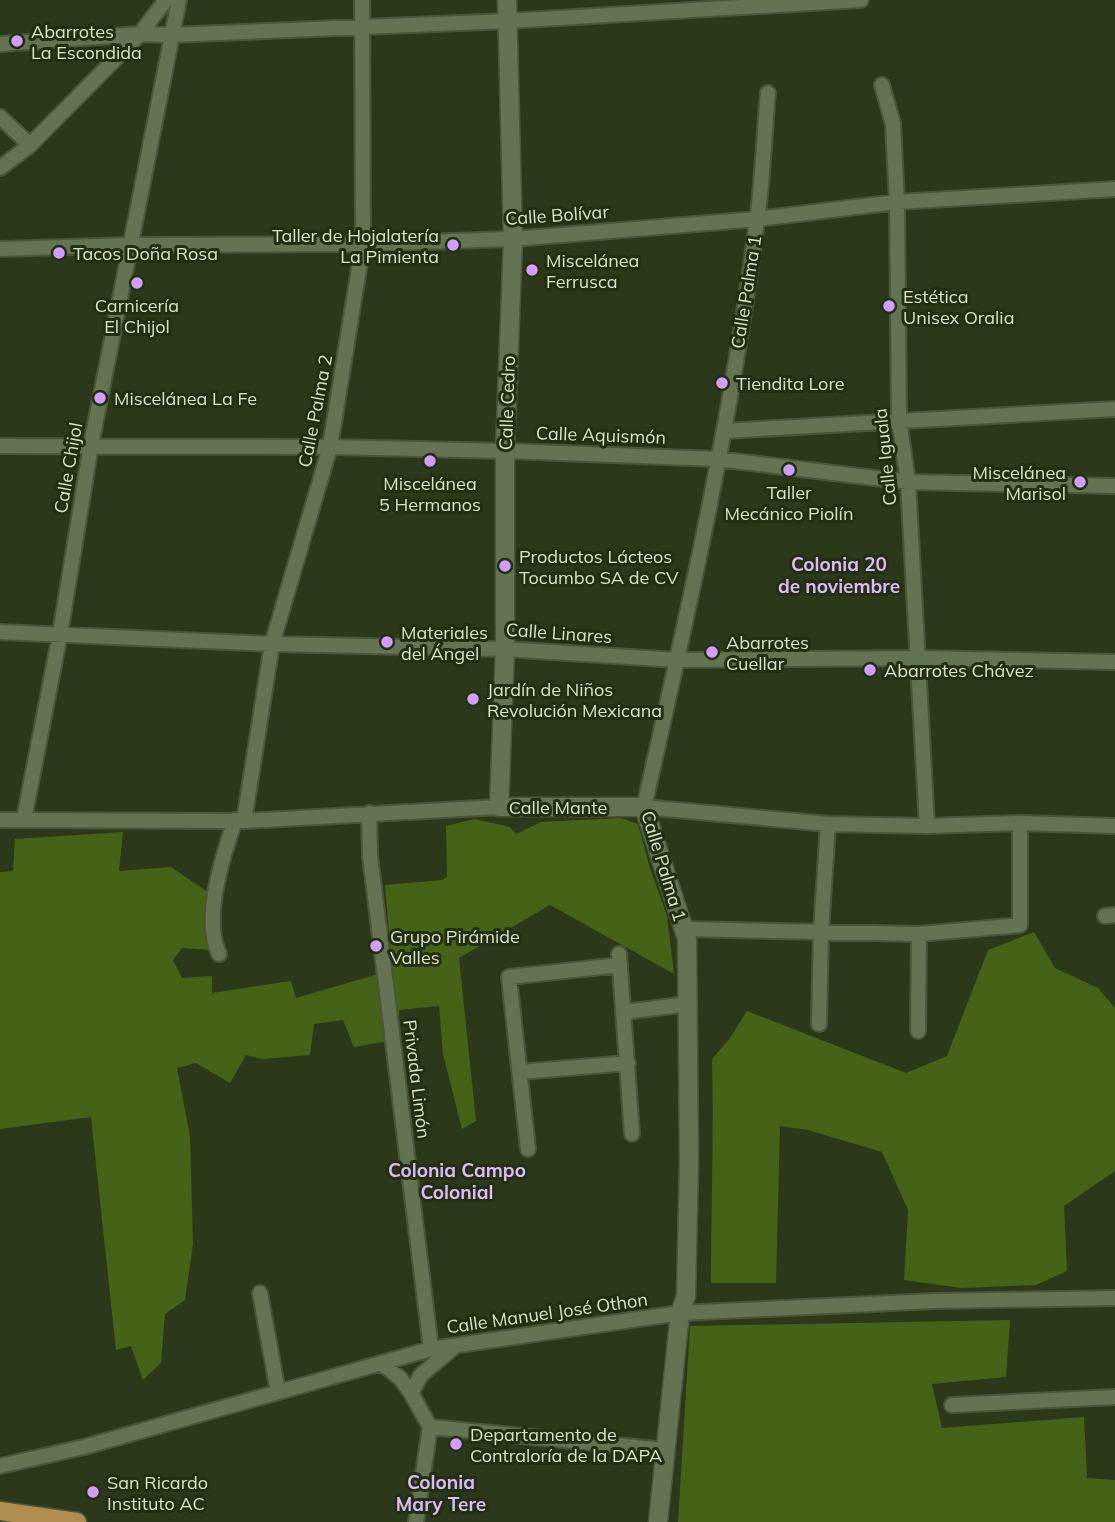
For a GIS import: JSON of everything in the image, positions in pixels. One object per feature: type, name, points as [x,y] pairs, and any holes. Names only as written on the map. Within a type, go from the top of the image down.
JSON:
[{"type":"main road","points":[[0,1511],[76,1522]]},
{"type":"street","points":[[0,169],[30,145],[140,34],[166,0]]},
{"type":"street","name":"Calle Chijol","points":[[24,820],[60,634],[91,445],[179,0]]},
{"type":"street","name":"Calle Palma 2","points":[[219,954],[213,943],[214,896],[221,862],[239,820],[272,644],[330,447],[363,244],[362,0]]},
{"type":"street","name":"Calle Cedro","points":[[499,807],[505,649],[505,451],[513,239],[507,0]]},
{"type":"street","points":[[0,44],[140,34],[508,22],[861,0]]},
{"type":"street","points":[[98,37],[107,49],[107,67]]},
{"type":"street","name":"Calle Iguala","points":[[882,85],[892,124],[897,202],[899,420],[908,482],[928,826]]},
{"type":"street","name":"Calle Palma 1","points":[[658,1522],[680,1313],[686,1296],[687,939],[644,807],[678,660],[724,432],[757,219],[768,93]]},
{"type":"street","points":[[0,117],[30,145]]},
{"type":"street","name":"Calle Bolívar","points":[[0,249],[513,239],[757,219],[897,202],[1115,189]]},
{"type":"street","points":[[724,432],[1115,409]]},
{"type":"street","name":"Calle Aquismón","points":[[0,446],[330,447],[505,451],[717,459],[908,482],[1115,486]]},
{"type":"street","name":"Calle Linares","points":[[0,632],[272,644],[505,649],[678,660],[918,658],[1115,662]]},
{"type":"street","name":"Calle Mante","points":[[0,820],[239,820],[499,807],[644,807],[828,824],[928,826],[1020,823],[1115,826]]},
{"type":"street","name":"Privada Limón","points":[[369,813],[370,856],[431,1349]]},
{"type":"street","points":[[684,929],[919,934],[1020,925],[1020,823]]},
{"type":"street","points":[[819,1024],[821,932],[828,824]]},
{"type":"street","points":[[918,1031],[919,934]]},
{"type":"street","points":[[528,1149],[509,976],[620,959],[632,1134]]},
{"type":"street","points":[[625,1012],[688,1004]]},
{"type":"street","points":[[520,1072],[628,1063]]},
{"type":"street","points":[[260,1293],[278,1392]]},
{"type":"street","name":"Calle Manuel José Othon","points":[[0,1466],[84,1447],[431,1349],[680,1313],[934,1301],[1115,1298]]},
{"type":"street","points":[[411,1393],[421,1375],[456,1346]]},
{"type":"street","points":[[381,1363],[400,1378],[430,1427],[416,1522]]},
{"type":"street","points":[[953,1405],[1115,1397]]},
{"type":"street","points":[[430,1427],[665,1450]]},
{"type":"green space","points":[[621,818],[638,824],[667,916],[674,974],[550,905],[459,958],[476,1121],[462,1129],[443,1054],[439,1006],[399,1010],[400,1039],[354,1047],[343,1020],[314,1024],[310,1055],[262,1059],[246,1055],[230,1083],[196,1063],[177,1068],[190,1136],[193,1244],[185,1300],[165,1314],[161,1363],[143,1380],[131,1346],[116,1350],[91,1117],[0,1129],[0,872],[13,871],[15,839],[123,832],[119,871],[171,867],[212,895],[210,950],[182,948],[173,960],[182,978],[212,976],[212,993],[291,981],[296,998],[392,970],[385,885],[442,880],[447,877],[446,826],[474,819],[510,827],[516,834],[541,822]]},
{"type":"green space","points":[[1034,932],[1055,968],[1098,988],[1115,1008],[1115,1171],[1064,1206],[1067,1271],[1036,1285],[961,1288],[904,1280],[908,1210],[882,1152],[808,1130],[780,1126],[776,1283],[711,1283],[712,1059],[730,1038],[747,1011],[906,1073],[947,1056],[988,950]]},
{"type":"green space","points":[[1010,1320],[1006,1377],[932,1384],[942,1428],[1084,1417],[1087,1478],[1115,1480],[1115,1522],[678,1522],[690,1326]]},
{"type":"place","name":"Abarrotes La Escondida","points":[[17,41]]},
{"type":"place","name":"Taller de Hojalatería La Pimienta","points":[[453,245]]},
{"type":"place","name":"Tacos Doña Rosa","points":[[59,253]]},
{"type":"place","name":"Miscelánea Ferrusca","points":[[532,270]]},
{"type":"place","name":"Carnicería El Chijol","points":[[137,283]]},
{"type":"place","name":"Estética Unisex Oralia","points":[[889,306]]},
{"type":"place","name":"Tiendita Lore","points":[[722,383]]},
{"type":"place","name":"Miscelánea La Fe","points":[[100,398]]},
{"type":"place","name":"Miscelánea 5 Hermanos","points":[[430,461]]},
{"type":"place","name":"Taller Mecánico Piolín","points":[[789,470]]},
{"type":"place","name":"Miscelánea Marisol","points":[[1080,482]]},
{"type":"place","name":"Productos Lácteos Tocumbo SA de CV","points":[[505,566]]},
{"type":"place","name":"Materiales del Ángel","points":[[387,642]]},
{"type":"place","name":"Abarrotes Cuellar","points":[[712,652]]},
{"type":"place","name":"Abarrotes Chávez","points":[[870,670]]},
{"type":"place","name":"Jardín de Niños Revolución Mexicana","points":[[473,699]]},
{"type":"place","name":"Grupo Pirámide Valles","points":[[376,946]]},
{"type":"place","name":"Departamento de Contraloría de la DAPA","points":[[456,1444]]},
{"type":"place","name":"San Ricardo Instituto AC","points":[[93,1492]]},
{"type":"district","name":"Colonia 20 de noviembre","points":[[839,575]]},
{"type":"district","name":"Colonia Campo Colonial","points":[[457,1181]]},
{"type":"district","name":"Colonia Mary Tere","points":[[441,1493]]}]
